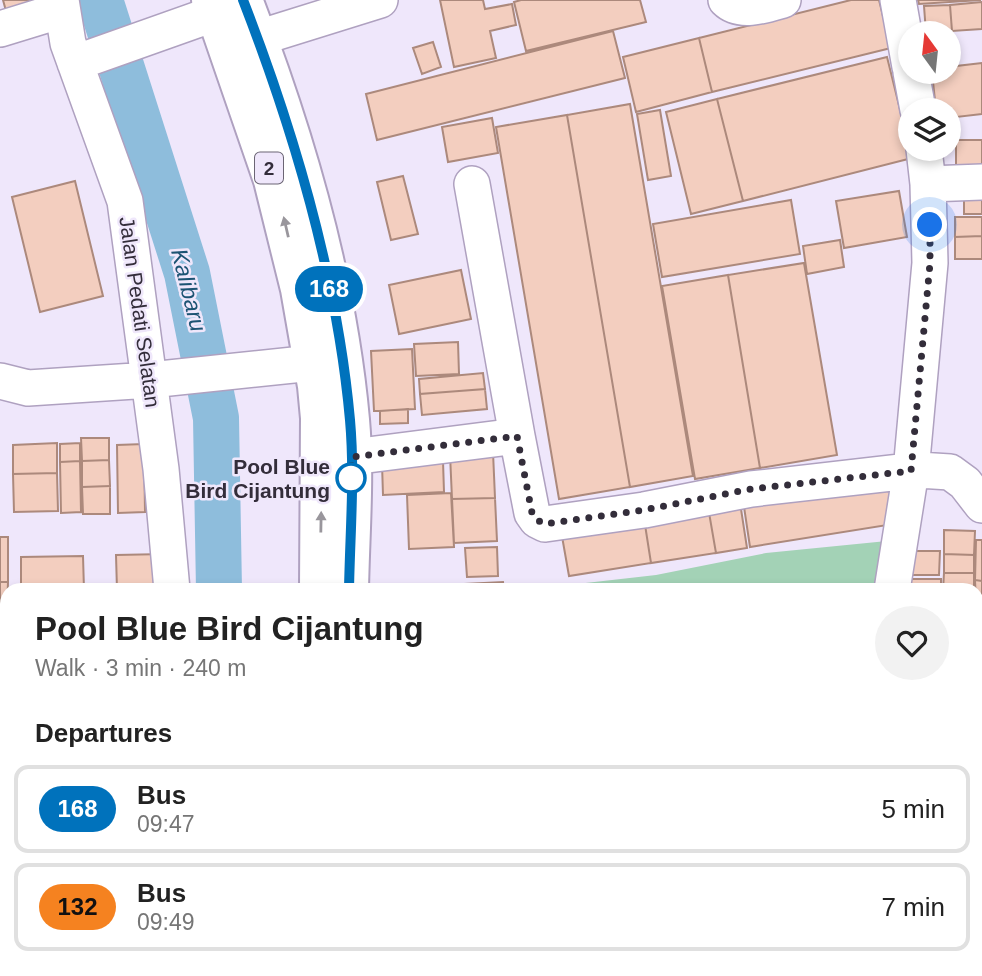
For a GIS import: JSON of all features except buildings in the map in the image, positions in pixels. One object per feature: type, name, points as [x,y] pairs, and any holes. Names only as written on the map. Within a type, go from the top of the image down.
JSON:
[{"type":"highway","name":"2","points":[[201,7],[258,38],[314,285],[326,351],[350,419],[352,457],[349,583]]},
{"type":"highway","name":"2","points":[[201,7],[288,176]]},
{"type":"highway","name":"2","points":[[319,583],[322,458],[318,396],[326,351]]},
{"type":"street","points":[[258,38],[380,0]]},
{"type":"street","points":[[726,0],[729,4],[740,7],[783,0]]},
{"type":"street","points":[[898,0],[902,21]]},
{"type":"street","points":[[0,29],[61,5]]},
{"type":"street","name":"Jalan Pedati Selatan","points":[[61,5],[85,48],[124,201],[162,368],[161,469],[171,583]]},
{"type":"street","points":[[85,48],[201,7]]},
{"type":"street","points":[[893,583],[911,471],[930,263],[925,161]]},
{"type":"street","points":[[928,184],[982,182]]},
{"type":"street","points":[[472,184],[517,436],[532,513],[537,520],[545,524],[644,510],[751,489],[911,471],[950,472],[965,483],[982,505]]},
{"type":"street","points":[[3,381],[24,369],[162,368],[326,351]]},
{"type":"street","points":[[352,457],[517,436]]},
{"type":"green space","points":[[887,541],[889,583],[586,583],[656,575],[766,553]]},
{"type":"waterway","name":"Kalibaru","points":[[100,0],[187,273],[216,418],[219,583]]},
{"type":"bus line","name":"168","points":[[243,0],[302,171],[328,280],[350,419],[352,457],[349,583]]},
{"type":"place","name":"Pool Blue Bird Cijantung","points":[[351,478]]},
{"type":"route","points":[[351,478],[352,457],[517,436],[532,513],[537,520],[545,524],[644,510],[751,489],[911,471],[930,263],[930,225]]}]
